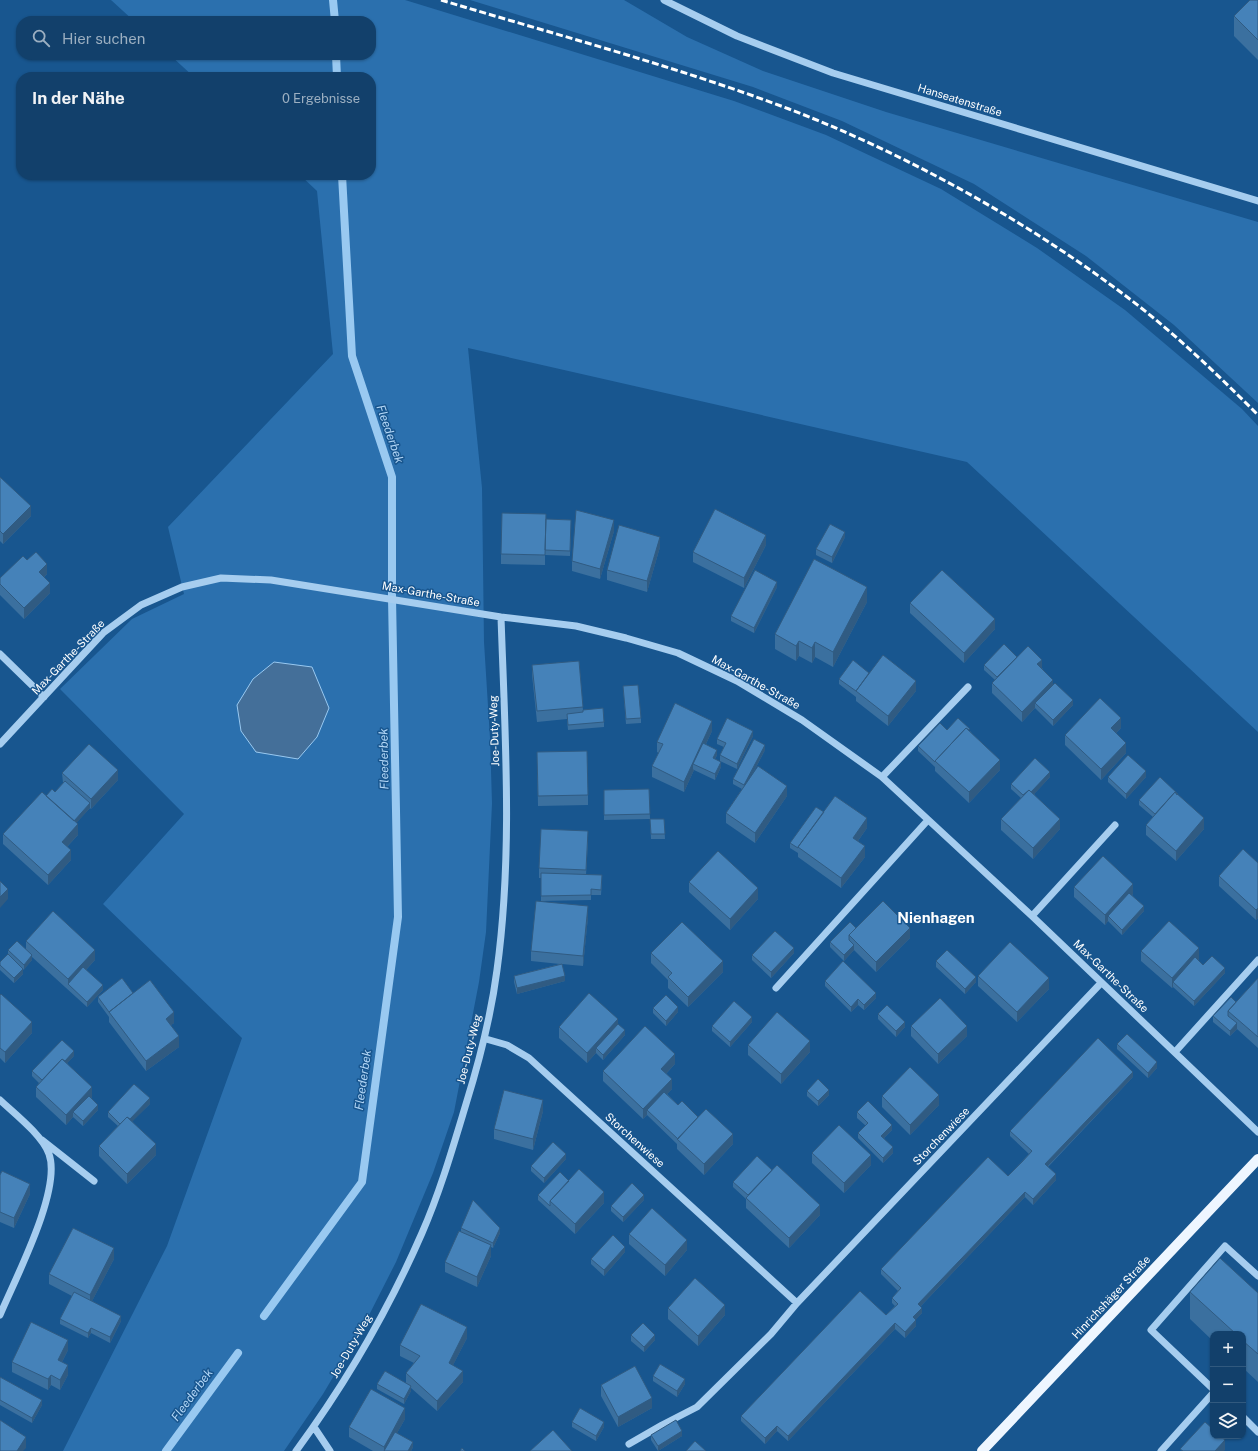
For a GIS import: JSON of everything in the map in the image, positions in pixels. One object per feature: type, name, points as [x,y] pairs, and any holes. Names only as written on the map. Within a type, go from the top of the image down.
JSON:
[{"type":"main road","name":"Hinrichshäger Straße","points":[[982,1451],[1258,1159]]},
{"type":"street","name":"Hanseatenstraße","points":[[664,0],[737,36],[833,73],[1258,201]]},
{"type":"street","name":"Max-Garthe-Straße","points":[[0,744],[104,633],[141,605],[182,587],[221,578],[271,580],[501,617],[576,626],[626,638],[678,654],[737,681],[802,720],[882,778],[1032,916],[1258,1132]]},
{"type":"street","name":"Joe-Duty-Weg","points":[[296,1451],[343,1385],[371,1336],[422,1232],[456,1137],[486,1039],[498,970],[504,896],[507,798],[501,617]]},
{"type":"street","points":[[0,654],[44,697]]},
{"type":"street","points":[[882,778],[968,687]]},
{"type":"street","points":[[776,988],[928,820]]},
{"type":"street","points":[[1032,916],[1115,825]]},
{"type":"street","points":[[1175,1052],[1258,960]]},
{"type":"street","name":"Storchenwiese","points":[[629,1444],[697,1407],[771,1334],[797,1303],[1101,983]]},
{"type":"street","name":"Storchenwiese","points":[[486,1039],[507,1045],[529,1058],[797,1303]]},
{"type":"street","points":[[0,1100],[36,1135],[94,1181]]},
{"type":"street","points":[[0,1315],[46,1205],[51,1186],[52,1168],[48,1153],[36,1135]]},
{"type":"street","points":[[1210,1386],[1151,1330],[1225,1246],[1258,1276]]},
{"type":"street","points":[[1160,1451],[1210,1396]]},
{"type":"street","points":[[1246,1420],[1258,1432]]},
{"type":"street","points":[[314,1427],[330,1451]]},
{"type":"shaded area","points":[[111,0],[405,0],[734,101],[826,135],[941,189],[1037,248],[1125,310],[1242,409],[1258,426],[1258,732],[967,462],[468,348],[482,488],[484,642],[490,738],[492,803],[486,932],[479,982],[454,1112],[433,1173],[396,1262],[364,1325],[323,1394],[284,1451],[63,1451],[167,1246],[242,1038],[103,904],[184,814],[60,689],[132,619],[184,594],[168,527],[333,354],[317,191],[305,180],[376,180],[376,72],[189,72],[175,60],[376,60],[376,16],[129,16]]},
{"type":"shaded area","points":[[470,0],[624,0],[687,37],[763,71],[886,112],[1258,222],[1258,403],[1174,325],[1086,256],[974,184],[842,121],[753,87]]},
{"type":"shaded area","points":[[274,662],[312,667],[329,708],[317,737],[298,759],[256,752],[241,731],[237,705],[253,679]]},
{"type":"building","points":[[1250,0],[1258,0],[1258,40],[1234,16]]},
{"type":"building","points":[[0,477],[31,506],[3,534],[0,531]]},
{"type":"building","points":[[715,509],[766,535],[744,578],[693,552]]},
{"type":"building","points":[[576,510],[614,520],[600,569],[572,561]]},
{"type":"building","points":[[502,513],[546,514],[545,555],[501,554]]},
{"type":"building","points":[[546,519],[571,520],[570,551],[545,550]]},
{"type":"building","points":[[830,524],[845,532],[832,557],[816,549]]},
{"type":"building","points":[[619,525],[660,537],[647,581],[607,570]]},
{"type":"building","points":[[36,552],[47,564],[39,572],[50,583],[24,608],[0,584],[0,578],[23,556],[27,560]]},
{"type":"building","points":[[814,559],[867,587],[833,652],[815,642],[812,648],[799,641],[796,646],[775,634]]},
{"type":"building","points":[[755,570],[777,582],[754,628],[731,616]]},
{"type":"building","points":[[942,570],[995,619],[964,653],[910,603]]},
{"type":"building","points":[[1004,644],[1017,657],[997,677],[984,665]]},
{"type":"building","points":[[1028,646],[1042,660],[1037,664],[1053,680],[1022,712],[992,683]]},
{"type":"building","points":[[883,655],[916,681],[888,716],[856,691]]},
{"type":"building","points":[[853,660],[869,673],[856,691],[839,679]]},
{"type":"building","points":[[579,661],[583,707],[537,711],[532,665]]},
{"type":"building","points":[[1055,683],[1073,700],[1053,720],[1035,703]]},
{"type":"building","points":[[638,685],[641,718],[626,719],[623,686]]},
{"type":"building","points":[[1100,698],[1121,718],[1111,728],[1126,743],[1101,769],[1065,735]]},
{"type":"building","points":[[675,703],[712,721],[684,782],[652,766],[663,744],[657,742]]},
{"type":"building","points":[[603,708],[604,722],[568,725],[567,714],[583,712],[583,710]]},
{"type":"building","points":[[727,718],[753,731],[737,764],[720,755],[726,743],[717,739]]},
{"type":"building","points":[[958,718],[970,729],[969,730],[966,728],[935,762],[918,746],[940,723],[947,730]]},
{"type":"building","points":[[966,728],[1000,760],[969,792],[935,761]]},
{"type":"building","points":[[754,739],[765,745],[744,785],[733,779]]},
{"type":"building","points":[[703,743],[717,750],[713,758],[721,762],[715,774],[693,764]]},
{"type":"building","points":[[89,744],[118,770],[91,799],[62,773]]},
{"type":"building","points":[[587,751],[588,795],[538,796],[537,752]]},
{"type":"building","points":[[1128,755],[1146,771],[1126,794],[1108,777]]},
{"type":"building","points":[[1035,758],[1050,772],[1031,792],[1029,790],[1023,795],[1011,784]]},
{"type":"building","points":[[758,766],[787,786],[755,833],[726,813]]},
{"type":"building","points":[[1160,777],[1178,794],[1177,795],[1175,792],[1155,814],[1139,800]]},
{"type":"building","points":[[65,781],[90,803],[74,821],[46,796],[52,789],[55,792]]},
{"type":"building","points":[[649,789],[650,814],[604,815],[604,790]]},
{"type":"building","points":[[1029,790],[1060,819],[1033,848],[1001,819]]},
{"type":"building","points":[[42,792],[78,824],[62,842],[71,850],[48,875],[3,834]]},
{"type":"building","points":[[1175,792],[1204,818],[1176,851],[1146,825]]},
{"type":"building","points":[[835,796],[867,818],[853,838],[865,846],[841,878],[798,847]]},
{"type":"building","points":[[816,807],[824,812],[798,848],[790,843]]},
{"type":"building","points":[[650,819],[664,819],[665,834],[651,834]]},
{"type":"building","points":[[541,829],[588,831],[586,870],[539,868]]},
{"type":"building","points":[[1243,849],[1258,863],[1258,908],[1256,910],[1219,876]]},
{"type":"building","points":[[718,851],[758,888],[730,919],[689,882]]},
{"type":"building","points":[[1103,856],[1133,884],[1105,915],[1074,887]]},
{"type":"building","points":[[541,873],[602,875],[601,890],[591,889],[591,895],[541,896]]},
{"type":"building","points":[[0,881],[8,889],[0,897]]},
{"type":"building","points":[[1129,893],[1144,906],[1122,930],[1108,916]]},
{"type":"building","points":[[536,901],[588,906],[583,956],[531,951]]},
{"type":"building","points":[[883,901],[910,928],[876,962],[849,935]]},
{"type":"building","points":[[53,911],[95,950],[68,979],[26,941]]},
{"type":"building","points":[[1169,921],[1199,948],[1172,978],[1141,951]]},
{"type":"building","points":[[682,922],[723,961],[688,997],[668,977],[672,973],[651,953]]},
{"type":"building","points":[[850,922],[856,928],[849,935],[849,940],[854,945],[844,955],[830,942]]},
{"type":"building","points":[[775,931],[794,948],[771,972],[752,955]]},
{"type":"building","points":[[17,941],[32,955],[24,965],[8,950]]},
{"type":"building","points":[[1010,942],[1049,978],[1017,1012],[978,976]]},
{"type":"building","points":[[947,950],[976,977],[965,989],[936,961]]},
{"type":"building","points":[[8,954],[23,969],[14,978],[0,965],[0,962]]},
{"type":"building","points":[[1212,956],[1225,968],[1194,1001],[1173,982],[1195,957],[1203,965]]},
{"type":"building","points":[[843,961],[876,993],[864,1005],[858,999],[851,1007],[825,981]]},
{"type":"building","points":[[562,964],[565,976],[517,988],[514,976]]},
{"type":"building","points":[[83,967],[103,985],[87,1002],[68,984]]},
{"type":"building","points":[[122,978],[133,993],[109,1012],[98,997]]},
{"type":"building","points":[[1258,978],[1258,1037],[1228,1011]]},
{"type":"building","points":[[150,980],[174,1012],[166,1019],[179,1036],[146,1061],[109,1012]]},
{"type":"building","points":[[589,993],[618,1019],[587,1053],[559,1027]]},
{"type":"building","points":[[1,994],[32,1022],[5,1052],[0,1048]]},
{"type":"building","points":[[666,995],[678,1007],[666,1021],[653,1008]]},
{"type":"building","points":[[1231,997],[1236,1002],[1228,1011],[1228,1016],[1237,1023],[1230,1031],[1213,1016]]},
{"type":"building","points":[[940,998],[967,1026],[938,1054],[911,1026]]},
{"type":"building","points":[[734,1001],[752,1017],[730,1042],[712,1026]]},
{"type":"building","points":[[887,1005],[905,1022],[896,1031],[878,1014]]},
{"type":"building","points":[[777,1012],[810,1041],[781,1074],[748,1045]]},
{"type":"building","points":[[618,1024],[625,1030],[603,1055],[596,1048]]},
{"type":"building","points":[[645,1026],[675,1054],[661,1069],[672,1079],[643,1109],[603,1071]]},
{"type":"building","points":[[1127,1034],[1157,1062],[1148,1073],[1117,1044]]},
{"type":"building","points":[[1098,1038],[1133,1072],[1045,1164],[1056,1174],[1033,1199],[1025,1192],[918,1304],[922,1308],[913,1317],[916,1320],[905,1332],[895,1323],[788,1436],[777,1426],[765,1438],[741,1416],[860,1291],[886,1315],[898,1304],[892,1298],[901,1288],[881,1269],[988,1157],[1008,1176],[1022,1162],[1032,1151],[1010,1131]]},
{"type":"building","points":[[62,1040],[74,1051],[65,1061],[62,1059],[42,1080],[32,1071]]},
{"type":"building","points":[[62,1059],[92,1087],[66,1115],[36,1087]]},
{"type":"building","points":[[910,1067],[939,1095],[910,1125],[882,1096]]},
{"type":"building","points":[[818,1079],[829,1090],[818,1101],[807,1091]]},
{"type":"building","points":[[134,1084],[150,1098],[130,1119],[127,1117],[120,1124],[108,1112]]},
{"type":"building","points":[[504,1090],[543,1100],[533,1139],[494,1129]]},
{"type":"building","points":[[664,1092],[678,1105],[682,1101],[698,1117],[678,1139],[647,1110]]},
{"type":"building","points":[[89,1096],[98,1105],[83,1121],[73,1112]]},
{"type":"building","points":[[868,1101],[892,1125],[881,1136],[893,1147],[883,1158],[858,1133],[868,1123],[857,1112]]},
{"type":"building","points":[[706,1109],[733,1134],[704,1164],[677,1139]]},
{"type":"building","points":[[127,1117],[156,1144],[127,1174],[99,1146]]},
{"type":"building","points":[[839,1125],[871,1155],[844,1183],[812,1153]]},
{"type":"building","points":[[553,1142],[566,1154],[544,1178],[531,1166]]},
{"type":"building","points":[[757,1156],[772,1170],[748,1195],[733,1182]]},
{"type":"building","points":[[777,1165],[820,1205],[789,1238],[746,1198]]},
{"type":"building","points":[[579,1169],[604,1192],[575,1224],[550,1201]]},
{"type":"building","points":[[2,1171],[30,1184],[14,1218],[0,1212],[0,1175]]},
{"type":"building","points":[[560,1172],[569,1181],[550,1201],[550,1206],[538,1195]]},
{"type":"building","points":[[632,1183],[644,1195],[623,1217],[611,1206]]},
{"type":"building","points":[[473,1200],[500,1228],[493,1243],[461,1228]]},
{"type":"building","points":[[652,1208],[687,1240],[665,1265],[629,1234]]},
{"type":"building","points":[[73,1228],[114,1248],[90,1295],[49,1274]]},
{"type":"building","points":[[459,1231],[491,1245],[477,1277],[445,1262]]},
{"type":"building","points":[[613,1235],[625,1247],[604,1270],[591,1259]]},
{"type":"building","points":[[1220,1258],[1258,1293],[1258,1354],[1246,1344],[1246,1331],[1233,1331],[1190,1292]]},
{"type":"building","points":[[695,1278],[725,1305],[698,1336],[668,1308]]},
{"type":"building","points":[[74,1292],[121,1316],[110,1337],[91,1328],[88,1333],[60,1319]]},
{"type":"building","points":[[421,1304],[467,1327],[449,1363],[463,1371],[437,1401],[406,1373],[420,1356],[400,1345]]},
{"type":"building","points":[[31,1322],[68,1340],[58,1360],[68,1365],[60,1380],[51,1375],[48,1379],[12,1362]]},
{"type":"building","points":[[643,1323],[655,1335],[644,1347],[631,1335]]},
{"type":"building","points":[[660,1364],[685,1379],[677,1391],[653,1376]]},
{"type":"building","points":[[635,1366],[652,1398],[618,1417],[601,1385]]},
{"type":"building","points":[[385,1371],[411,1386],[404,1399],[377,1384]]},
{"type":"building","points":[[0,1377],[42,1400],[32,1418],[0,1400]]},
{"type":"building","points":[[371,1389],[405,1408],[384,1447],[349,1427]]},
{"type":"building","points":[[580,1408],[604,1422],[596,1436],[572,1422]]},
{"type":"building","points":[[0,1420],[26,1437],[17,1451],[0,1451]]},
{"type":"building","points":[[676,1420],[682,1431],[658,1446],[651,1435]]},
{"type":"building","points":[[1205,1422],[1210,1426],[1210,1439],[1225,1440],[1215,1451],[1183,1451],[1180,1449]]},
{"type":"building","points":[[553,1430],[572,1451],[530,1451]]},
{"type":"building","points":[[395,1432],[413,1442],[408,1451],[384,1451]]},
{"type":"building","points":[[695,1441],[706,1451],[686,1451]]},
{"type":"waterway","name":"Fleederbek","points":[[333,0],[335,16]]},
{"type":"waterway","name":"Fleederbek","points":[[336,60],[337,72]]},
{"type":"waterway","name":"Fleederbek","points":[[264,1316],[362,1182],[398,917],[392,598],[392,477],[352,356],[342,180]]},
{"type":"waterway","name":"Fleederbek","points":[[166,1451],[238,1353]]},
{"type":"railway","points":[[441,0],[659,65],[746,93],[831,126],[916,166],[999,211],[1078,261],[1153,317],[1189,348],[1258,415]]},
{"type":"district","name":"Nienhagen","points":[[936,917]]}]
